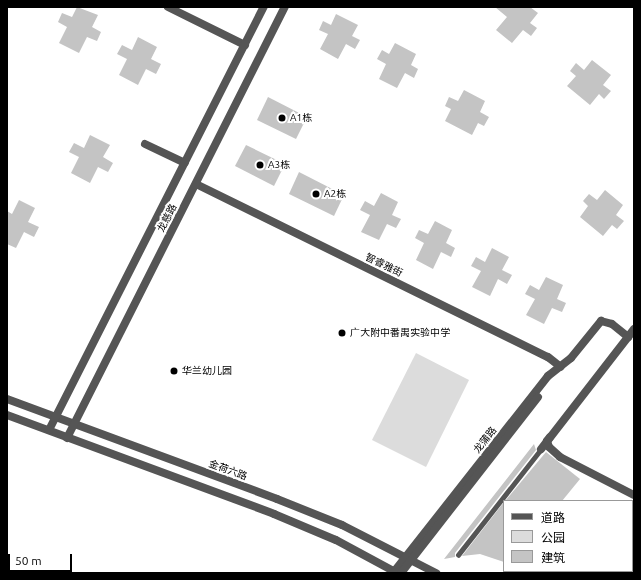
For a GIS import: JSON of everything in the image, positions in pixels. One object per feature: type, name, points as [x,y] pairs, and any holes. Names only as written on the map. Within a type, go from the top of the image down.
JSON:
[{"type":"street","points":[[168,7],[245,45]]},
{"type":"street","name":"龙慈路","points":[[49,430],[264,7]]},
{"type":"street","name":"龙慈路","points":[[67,438],[285,7]]},
{"type":"street","points":[[145,144],[184,163]]},
{"type":"street","name":"智睿雅街","points":[[196,184],[548,357],[561,367]]},
{"type":"street","points":[[601,325],[601,321],[606,321],[625,341]]},
{"type":"street","name":"龙蒲路","points":[[408,558],[548,376],[561,367],[601,325]]},
{"type":"street","name":"龙蒲路","points":[[396,573],[552,380],[573,362],[601,325]]},
{"type":"street","points":[[540,449],[634,329]]},
{"type":"street","name":"金荷六路","points":[[7,399],[277,499],[342,525],[408,558],[434,573]]},
{"type":"street","points":[[7,415],[274,514],[336,540],[396,573]]},
{"type":"street","points":[[547,441],[560,457],[634,495]]},
{"type":"lane","points":[[458,555],[540,449]]},
{"type":"green space","points":[[416,353],[469,380],[426,467],[372,440]]},
{"type":"building","points":[[77,7],[98,15],[92,27],[101,32],[97,41],[87,37],[79,53],[59,43],[67,27],[58,22],[62,13],[72,17]]},
{"type":"building","points":[[495,7],[530,7],[538,13],[530,23],[537,28],[531,36],[523,30],[512,43],[496,30],[507,17]]},
{"type":"building","points":[[336,14],[358,25],[352,36],[360,40],[355,49],[346,44],[338,59],[320,49],[328,34],[319,30],[323,21],[331,25]]},
{"type":"building","points":[[138,37],[157,47],[151,59],[161,64],[156,74],[146,69],[138,85],[119,75],[127,59],[117,54],[122,45],[132,50]]},
{"type":"building","points":[[395,43],[416,54],[411,65],[418,69],[414,78],[405,73],[397,88],[379,79],[386,64],[377,59],[382,50],[389,54]]},
{"type":"building","points":[[592,60],[611,75],[603,85],[611,91],[604,99],[599,94],[590,105],[567,86],[576,76],[570,71],[576,63],[584,70]]},
{"type":"building","points":[[464,90],[485,101],[480,112],[489,117],[484,126],[478,123],[472,135],[445,121],[451,109],[445,106],[449,97],[458,101]]},
{"type":"building","name":"A1栋","points":[[268,97],[307,117],[296,139],[257,120]]},
{"type":"building","points":[[90,135],[110,145],[103,157],[113,163],[108,172],[98,167],[90,183],[71,173],[79,157],[69,152],[74,143],[84,148]]},
{"type":"building","name":"A3栋","points":[[246,145],[285,164],[274,186],[235,166]]},
{"type":"building","name":"A2栋","points":[[299,172],[344,195],[334,216],[289,194]]},
{"type":"building","points":[[605,190],[623,205],[616,215],[624,221],[617,229],[612,225],[603,236],[580,217],[588,206],[583,201],[589,194],[597,200]]},
{"type":"building","points":[[381,193],[398,202],[392,215],[401,219],[396,228],[387,224],[379,240],[361,232],[370,215],[360,210],[365,201],[374,206]]},
{"type":"building","points":[[19,200],[35,208],[28,222],[39,227],[34,237],[24,232],[16,248],[7,244],[7,211],[12,214]]},
{"type":"building","points":[[435,221],[452,230],[446,243],[455,248],[451,257],[441,252],[433,269],[416,260],[424,243],[415,238],[419,230],[428,234]]},
{"type":"building","points":[[492,248],[509,257],[502,270],[512,275],[507,284],[498,279],[490,296],[472,287],[481,271],[471,266],[476,257],[485,262]]},
{"type":"building","points":[[546,277],[563,285],[557,299],[566,303],[562,312],[552,308],[544,324],[526,315],[535,299],[525,294],[530,285],[539,290]]},
{"type":"building","points":[[534,444],[536,450],[455,553],[455,557],[444,559]]},
{"type":"building","points":[[546,452],[580,479],[563,500],[506,500]]},
{"type":"building","points":[[503,503],[503,562],[480,554],[462,556]]},
{"type":"place","name":"A1栋","points":[[282,118]]},
{"type":"place","name":"A3栋","points":[[260,165]]},
{"type":"place","name":"A2栋","points":[[316,194]]},
{"type":"place","name":"广大附中番禺实验中学","points":[[342,333]]},
{"type":"place","name":"华兰幼儿园","points":[[174,371]]}]
